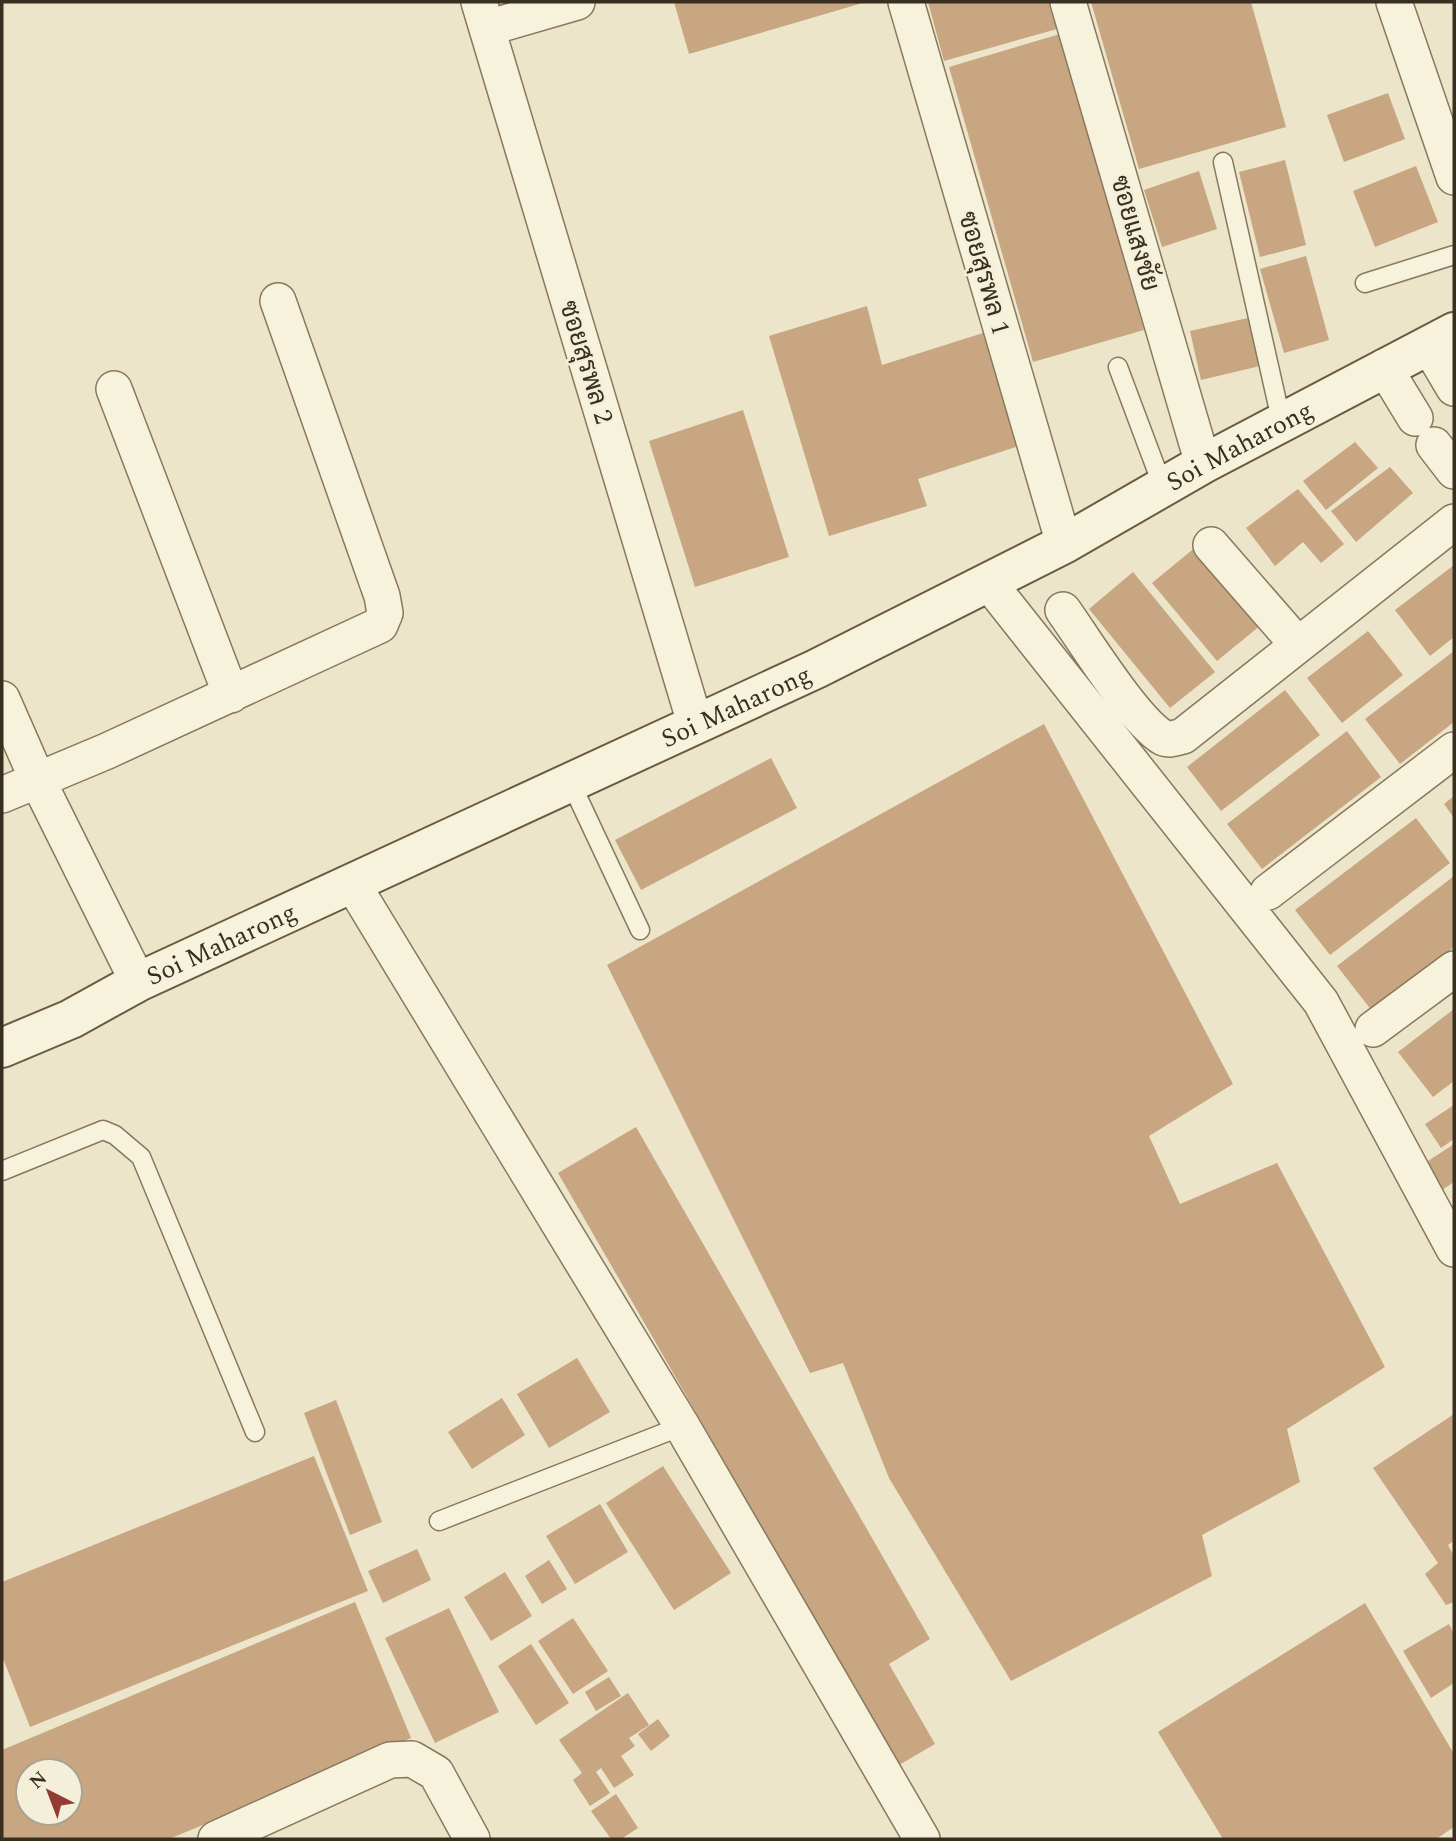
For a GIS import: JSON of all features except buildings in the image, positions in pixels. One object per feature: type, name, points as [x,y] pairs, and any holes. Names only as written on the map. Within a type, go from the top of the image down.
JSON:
[{"type":"street","points":[[483,15],[577,2]]},
{"type":"street","name":"ซอยสุรพล 1","points":[[906,2],[1064,544]]},
{"type":"street","name":"ซอยแสงชัย","points":[[1068,2],[1203,464]]},
{"type":"street","points":[[1394,2],[1450,155]]},
{"type":"street","name":"ซอยสุรพล 2","points":[[483,15],[695,723]]},
{"type":"street","points":[[2,795],[231,695],[380,625],[385,613],[382,596],[278,301]]},
{"type":"street","points":[[1442,339],[1454,388]]},
{"type":"street","name":"Soi Maharong","points":[[2,1048],[71,1020],[138,982],[816,669],[1064,544],[1203,464],[1442,339]]},
{"type":"street","points":[[1384,367],[1434,444]]},
{"type":"street","points":[[114,389],[231,695]]},
{"type":"street","points":[[1063,610],[1141,718],[1163,738],[1170,739],[1183,736],[1454,522]]},
{"type":"street","points":[[1211,545],[1298,645]]},
{"type":"street","points":[[989,583],[1321,1002],[1444,1207],[1454,1249]]},
{"type":"street","points":[[2,699],[38,781],[138,982]]},
{"type":"street","points":[[1268,892],[1454,750]]},
{"type":"street","points":[[352,883],[682,1426],[922,1839]]},
{"type":"street","points":[[1373,1029],[1454,969]]},
{"type":"street","points":[[216,1839],[390,1760],[412,1759],[436,1773],[472,1839]]},
{"type":"lane","points":[[1223,162],[1282,424]]},
{"type":"lane","points":[[1365,282],[1454,256]]},
{"type":"lane","points":[[1118,367],[1163,487]]},
{"type":"lane","points":[[570,781],[640,930]]},
{"type":"lane","points":[[2,1171],[103,1130],[115,1135],[141,1157],[255,1432]]},
{"type":"lane","points":[[439,1521],[682,1426]]}]
